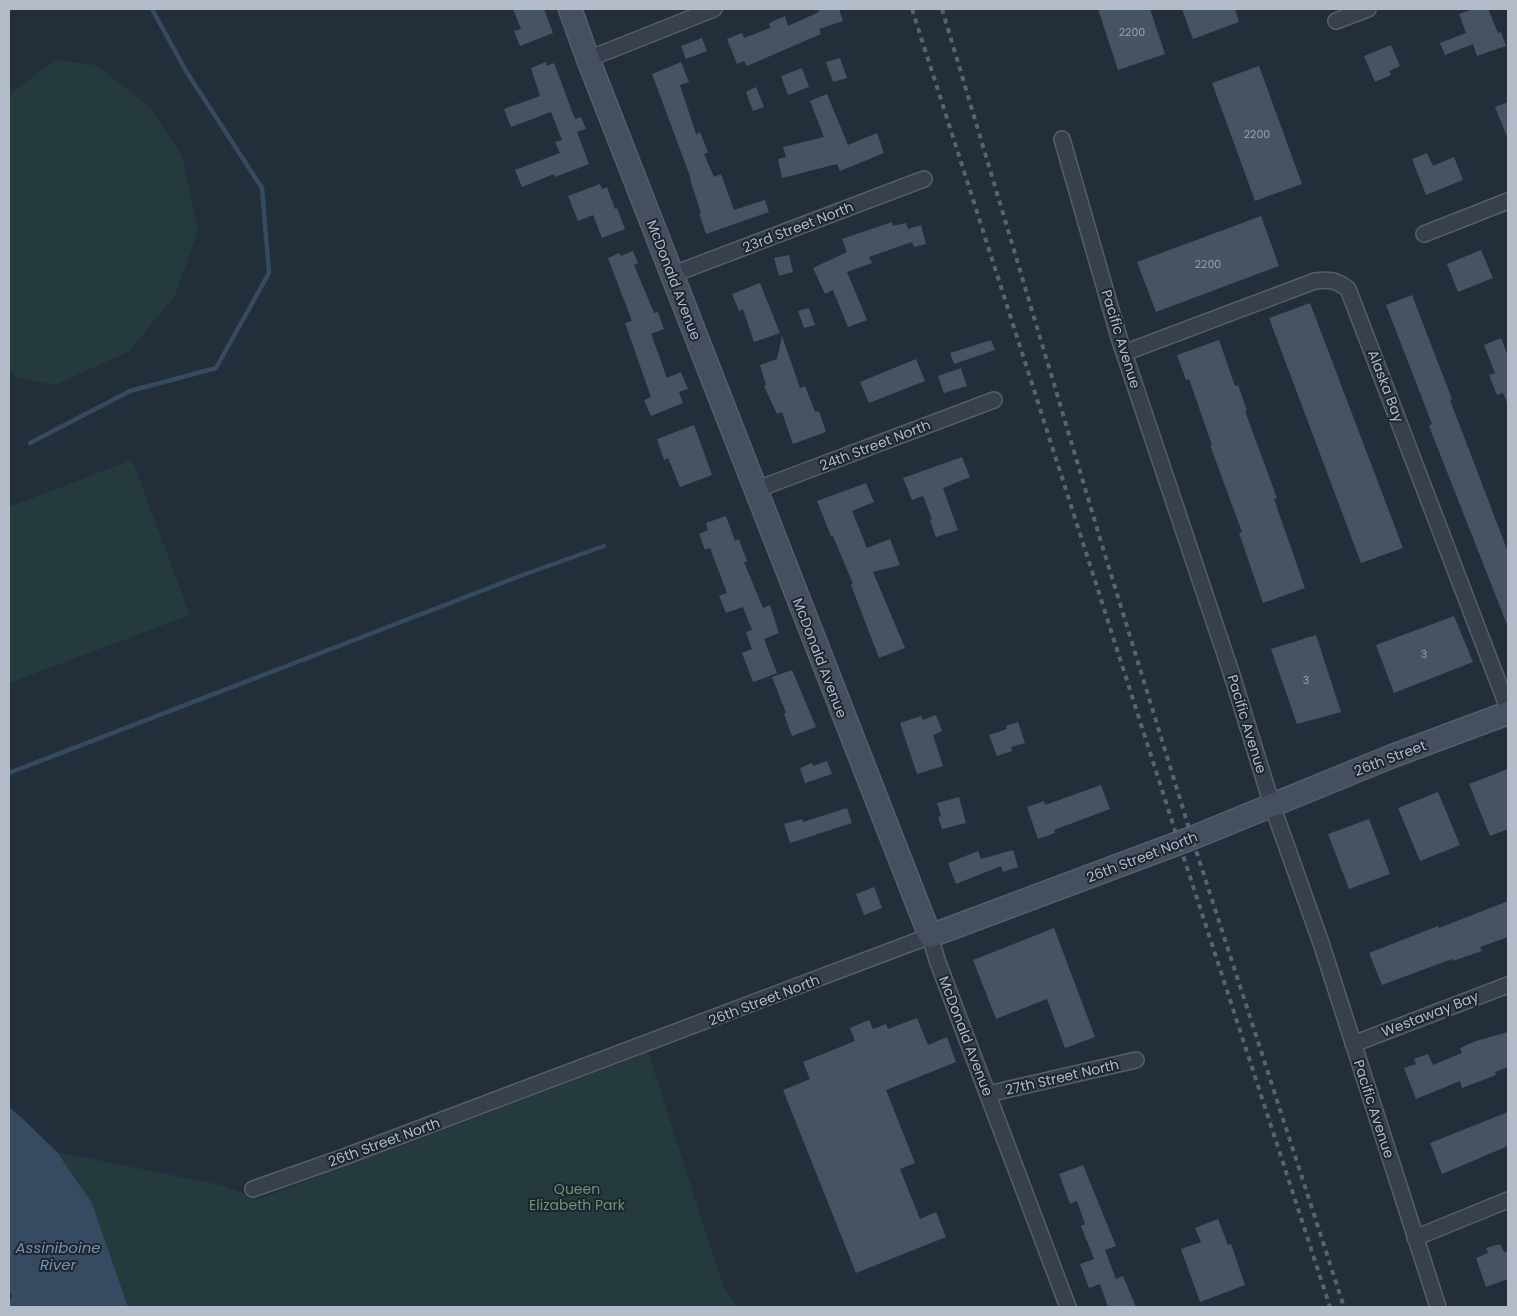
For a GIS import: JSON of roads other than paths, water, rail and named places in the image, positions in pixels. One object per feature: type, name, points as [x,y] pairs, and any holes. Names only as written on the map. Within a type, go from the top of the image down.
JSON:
[{"type":"street","name":"McDonald Avenue","points":[[570,9],[671,275],[930,936],[937,960],[1068,1307]]},
{"type":"street","points":[[588,59],[714,9]]},
{"type":"street","points":[[1336,21],[1368,9]]},
{"type":"street","name":"Pacific Avenue","points":[[1062,139],[1124,353],[1231,672],[1272,805],[1321,943],[1438,1307]]},
{"type":"street","name":"23rd Street North","points":[[671,275],[924,178]]},
{"type":"street","points":[[1424,234],[1508,201]]},
{"type":"street","name":"Alaska Bay","points":[[1124,353],[1315,282],[1327,279],[1333,280],[1348,288],[1508,708]]},
{"type":"street","name":"24th Street North","points":[[755,490],[994,400]]},
{"type":"street","name":"26th Street","points":[[1272,805],[1390,757],[1508,713]]},
{"type":"street","name":"26th Street North","points":[[253,1189],[1192,838],[1272,805]]},
{"type":"street","name":"Westaway Bay","points":[[1353,1044],[1508,985]]},
{"type":"street","name":"27th Street North","points":[[988,1094],[1136,1060]]},
{"type":"street","points":[[1415,1238],[1508,1200]]},
{"type":"water","name":"Assiniboine River","points":[[9,1107],[57,1152],[92,1203],[128,1307],[9,1307],[9,1301],[12,1296],[9,1291]]},
{"type":"waterway","points":[[30,443],[130,391],[216,368],[269,273],[262,188],[186,71],[152,9]]},
{"type":"waterway","points":[[9,773],[520,576],[604,546]]},
{"type":"railway","points":[[912,9],[1179,843],[1330,1307]]},
{"type":"railway","points":[[942,9],[1102,545],[1192,838],[1344,1307]]},
{"type":"park label","name":"Queen Elizabeth Park","points":[[577,1198]]}]
